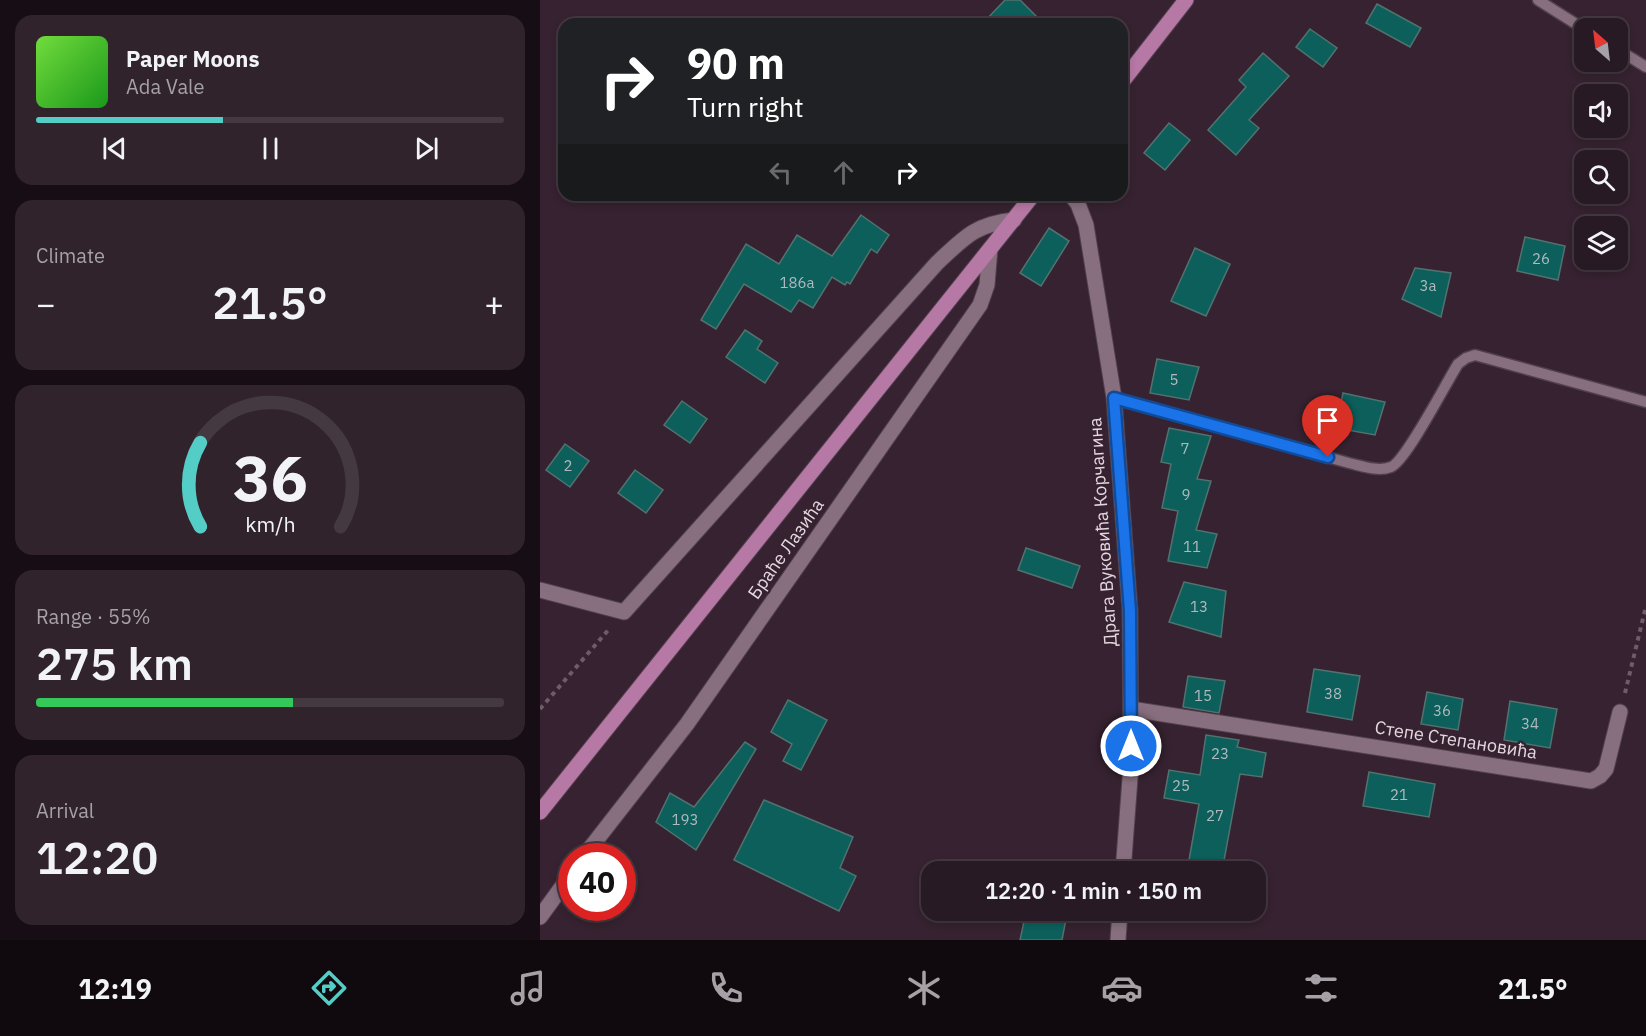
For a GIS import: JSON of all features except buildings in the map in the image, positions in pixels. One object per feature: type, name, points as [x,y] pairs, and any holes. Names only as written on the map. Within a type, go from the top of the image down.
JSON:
[{"type":"main road","points":[[1128,74],[1186,0]]},
{"type":"main road","name":"Браће Лазића","points":[[540,812],[1028,201]]},
{"type":"street","name":"Драга Вуковића Корчагина","points":[[1076,201],[1086,225],[1114,398],[1130,611],[1131,765],[1124,861]]},
{"type":"street","points":[[540,590],[624,612],[937,263],[963,238],[981,227],[997,221],[1014,220]]},
{"type":"street","name":"Браће Лазића","points":[[594,843],[687,724],[980,305],[987,285],[990,249]]},
{"type":"street","name":"Степе Степановића","points":[[1131,709],[1591,781],[1606,769],[1620,712]]},
{"type":"street","points":[[540,917],[558,892]]},
{"type":"street","points":[[1118,940],[1119,921]]},
{"type":"lane","points":[[1538,0],[1574,23]]},
{"type":"lane","points":[[1628,56],[1646,68]]},
{"type":"lane","points":[[1114,398],[1376,469],[1394,466],[1410,445],[1458,364],[1475,355],[1646,402]]},
{"type":"path","points":[[1620,712],[1646,606]]},
{"type":"path","points":[[540,709],[624,612]]},
{"type":"route","points":[[1131,746],[1130,611],[1114,398],[1328,457]]}]
